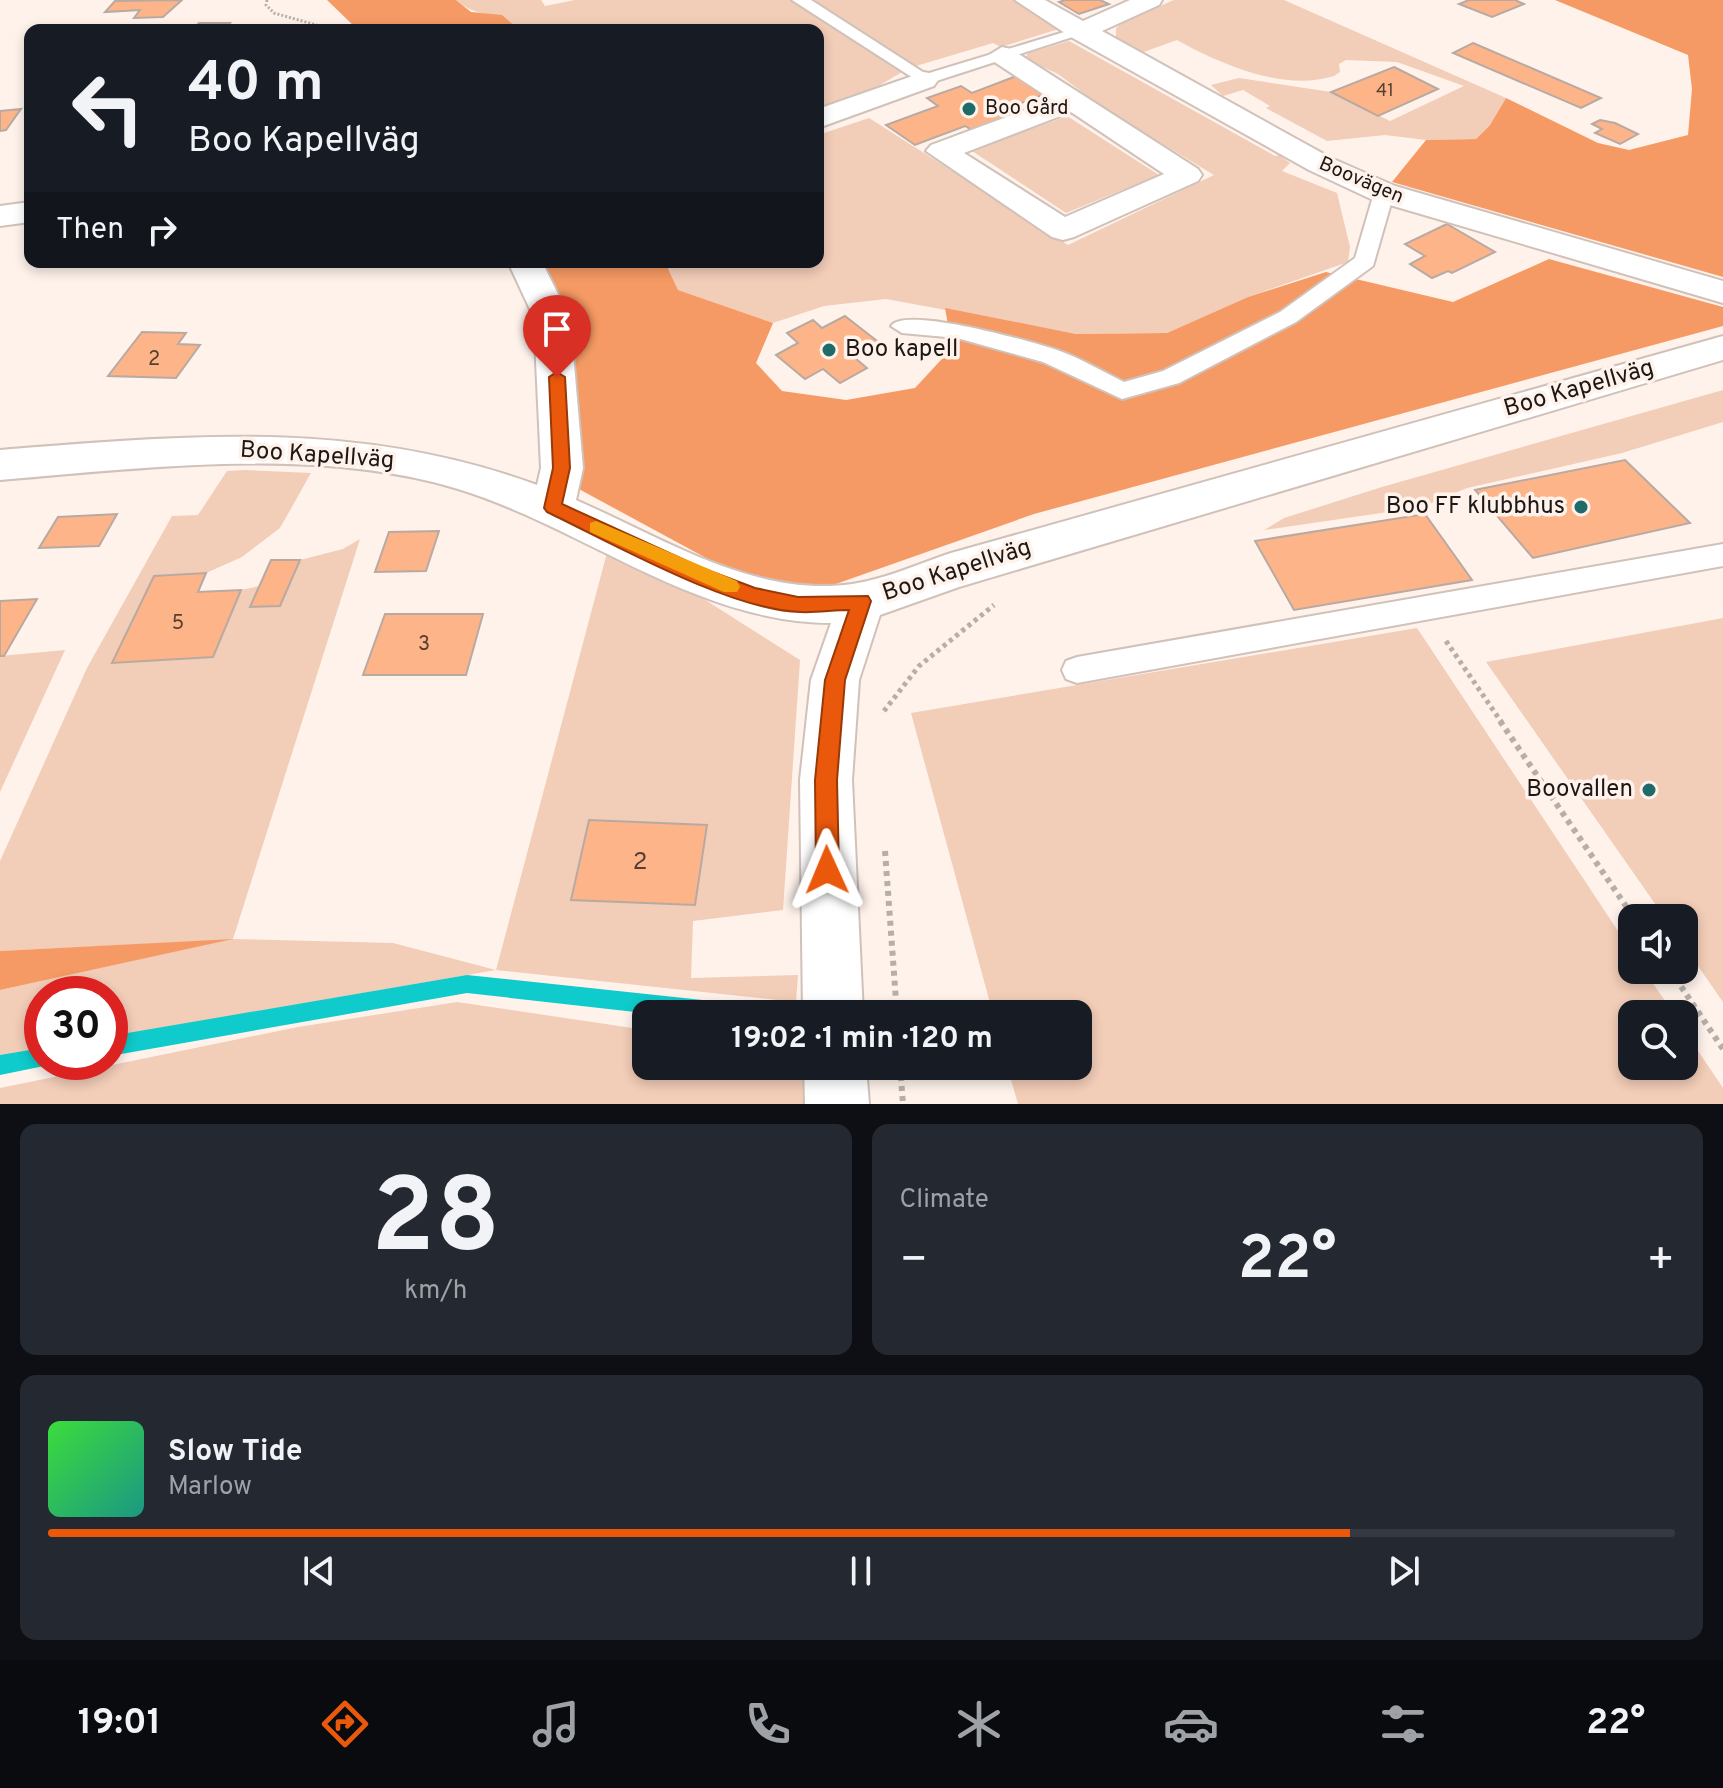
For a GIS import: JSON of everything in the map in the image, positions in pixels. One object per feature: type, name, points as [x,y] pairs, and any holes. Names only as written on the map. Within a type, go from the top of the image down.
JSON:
[{"type":"street","name":"Boovägen","points":[[1027,0],[1320,164],[1384,193],[1723,292]]},
{"type":"street","points":[[1080,32],[1150,0]]},
{"type":"street","points":[[1002,55],[1187,175],[1063,230],[941,151],[1073,102]]},
{"type":"street","points":[[824,117],[924,80]]},
{"type":"street","points":[[0,216],[24,213]]},
{"type":"street","points":[[528,268],[552,318],[555,346],[562,468],[553,508]]},
{"type":"street","name":"Boo Kapellväg","points":[[0,465],[272,449],[413,463],[553,508],[695,573],[754,596],[798,604],[862,601],[1012,553],[1723,348]]},
{"type":"street","points":[[833,1000],[826,780],[835,680],[862,601]]},
{"type":"street","points":[[836,1080],[837,1104]]},
{"type":"lane","points":[[800,0],[924,80],[1080,32]]},
{"type":"lane","points":[[902,326],[957,331],[1051,356],[1122,391],[1171,377],[1288,317],[1365,261],[1384,193]]},
{"type":"lane","points":[[1077,670],[1723,555]]},
{"type":"path","points":[[267,0],[266,5],[274,13],[313,24]]},
{"type":"path","points":[[879,722],[897,689],[921,664],[948,638],[1002,600]]},
{"type":"path","points":[[1423,607],[1625,904]]},
{"type":"path","points":[[884,839],[896,1000]]},
{"type":"path","points":[[1679,984],[1723,1049]]},
{"type":"path","points":[[901,1080],[903,1104]]},
{"type":"shaded area","points":[[327,0],[456,0],[471,12],[502,15],[512,24],[352,24]]},
{"type":"shaded area","points":[[456,0],[541,0],[545,6],[575,0],[791,0],[904,71],[880,85],[881,92],[824,110],[824,24],[511,24]]},
{"type":"shaded area","points":[[811,0],[1017,0],[1062,28],[1001,47],[993,43],[916,66]]},
{"type":"shaded area","points":[[1174,0],[1284,0],[1506,98],[1490,125],[1476,139],[1426,140],[1385,135],[1327,141],[1266,108],[1270,106],[1243,90],[1223,96],[1211,85],[1239,78],[1331,92],[1390,121],[1464,86],[1397,62],[1346,60],[1339,64],[1340,72],[1334,76],[1315,80],[1274,78],[1232,66],[1177,40],[1138,54],[1116,41],[1116,28],[1123,22]]},
{"type":"shaded area","points":[[1555,0],[1723,0],[1723,277],[1392,182],[1426,140],[1476,139],[1490,125],[1506,98],[1598,143],[1629,150],[1688,135],[1692,89],[1688,55]]},
{"type":"shaded area","points":[[1069,41],[1275,156],[1279,155],[1290,163],[1282,171],[1337,193],[1350,247],[1348,262],[1248,297],[1167,333],[1076,334],[886,299],[824,306],[773,323],[678,290],[668,268],[824,268],[824,133],[869,118],[1068,245],[1214,175],[1106,110],[1058,74],[1025,59],[1028,53]]},
{"type":"shaded area","points":[[1067,116],[1159,175],[1066,213],[972,151]]},
{"type":"shaded area","points":[[1549,259],[1723,307],[1723,326],[1034,514],[833,585],[771,582],[708,559],[577,488],[577,386],[566,311],[545,268],[668,268],[678,290],[773,323],[756,363],[782,391],[846,400],[915,388],[952,348],[945,308],[1076,334],[1167,333],[1248,297],[1326,272],[1453,302]]},
{"type":"shaded area","points":[[1723,390],[1723,422],[1622,453],[1467,488],[1422,507],[1264,530],[1284,518],[1382,487]]},
{"type":"shaded area","points":[[227,471],[311,473],[280,528],[242,557],[206,573],[154,576],[112,662],[213,657],[241,590],[259,586],[251,606],[280,606],[300,560],[343,549],[360,539],[233,939],[393,943],[496,970],[128,1034],[128,976],[63,976],[226,940],[0,951],[0,861],[87,668],[172,516],[198,515]]},
{"type":"shaded area","points":[[608,549],[647,563],[800,660],[783,910],[693,921],[691,978],[798,975],[796,1000],[777,1000],[496,970]],"holes":[[[707,825],[695,905],[571,900]]]},
{"type":"shaded area","name":"Boovallen","points":[[1723,618],[1723,1002],[1698,966],[1698,904],[1655,904],[1486,662]]},
{"type":"shaded area","points":[[1417,628],[1618,931],[1618,984],[1654,984],[1664,1000],[1618,1000],[1618,1080],[1698,1080],[1698,1051],[1723,1088],[1723,1104],[1018,1104],[1011,1080],[1092,1080],[1092,1000],[989,1000],[911,713]]},
{"type":"shaded area","points":[[65,650],[0,792],[0,656]]},
{"type":"shaded area","points":[[233,939],[64,976],[24,976],[24,985],[0,990],[0,951]]},
{"type":"shaded area","points":[[24,985],[24,1052],[0,1056],[0,990]]},
{"type":"shaded area","points":[[457,1002],[632,1028],[632,1080],[810,1080],[811,1104],[0,1104],[0,1088],[39,1080],[128,1080],[128,1062],[298,1027]]},
{"type":"building","points":[[182,0],[163,17],[134,18],[140,10],[105,12],[115,1]]},
{"type":"building","points":[[1100,0],[1109,4],[1079,14],[1059,2]]},
{"type":"building","points":[[1469,0],[1515,0],[1524,4],[1492,17],[1459,4]]},
{"type":"building","points":[[1473,43],[1601,98],[1581,108],[1453,53]]},
{"type":"building","points":[[1394,67],[1438,89],[1378,116],[1331,92]]},
{"type":"building","name":"Boo Gård","points":[[1019,75],[1048,93],[1000,111],[1008,116],[972,130],[965,126],[915,145],[886,125],[938,106],[927,98],[961,86],[972,93]]},
{"type":"building","points":[[21,109],[6,130],[0,131],[0,111]]},
{"type":"building","points":[[1600,120],[1638,134],[1620,144],[1595,133],[1602,129],[1592,124]]},
{"type":"building","points":[[1447,224],[1495,252],[1452,273],[1448,271],[1432,278],[1410,264],[1425,256],[1405,244]]},
{"type":"building","name":"Boo kapell","points":[[845,316],[881,344],[855,358],[867,368],[840,383],[823,369],[805,379],[776,355],[798,343],[787,333],[813,320],[822,328]]},
{"type":"building","points":[[142,332],[186,333],[178,344],[200,345],[176,378],[108,376]]},
{"type":"building","name":"Boo FF klubbhus","points":[[1625,460],[1690,523],[1533,558],[1475,490]]},
{"type":"building","points":[[117,514],[99,546],[39,548],[58,517]]},
{"type":"building","points":[[1425,514],[1472,580],[1294,610],[1255,541]]},
{"type":"building","points":[[439,531],[426,571],[375,572],[389,532]]},
{"type":"building","points":[[271,560],[300,560],[280,606],[250,607]]},
{"type":"building","points":[[206,573],[198,592],[241,590],[213,657],[112,663],[154,576]]},
{"type":"building","points":[[37,599],[4,656],[0,656],[0,601]]},
{"type":"building","points":[[385,614],[483,614],[466,675],[363,675]]},
{"type":"building","points":[[589,820],[707,825],[695,905],[571,900]]},
{"type":"waterway","points":[[128,1043],[467,984],[632,1002]]},
{"type":"waterway","points":[[0,1065],[24,1061]]},
{"type":"slow traffic","points":[[596,528],[730,587]]},
{"type":"place","name":"Boo Gård","points":[[969,109]]},
{"type":"place","name":"Boo kapell","points":[[829,350]]},
{"type":"place","name":"Boo FF klubbhus","points":[[1581,507]]},
{"type":"place","name":"Boovallen","points":[[1649,790]]},
{"type":"route","points":[[557,377],[562,468],[553,508],[695,573],[754,596],[798,604],[862,601],[835,680],[826,780],[827,870]]}]
